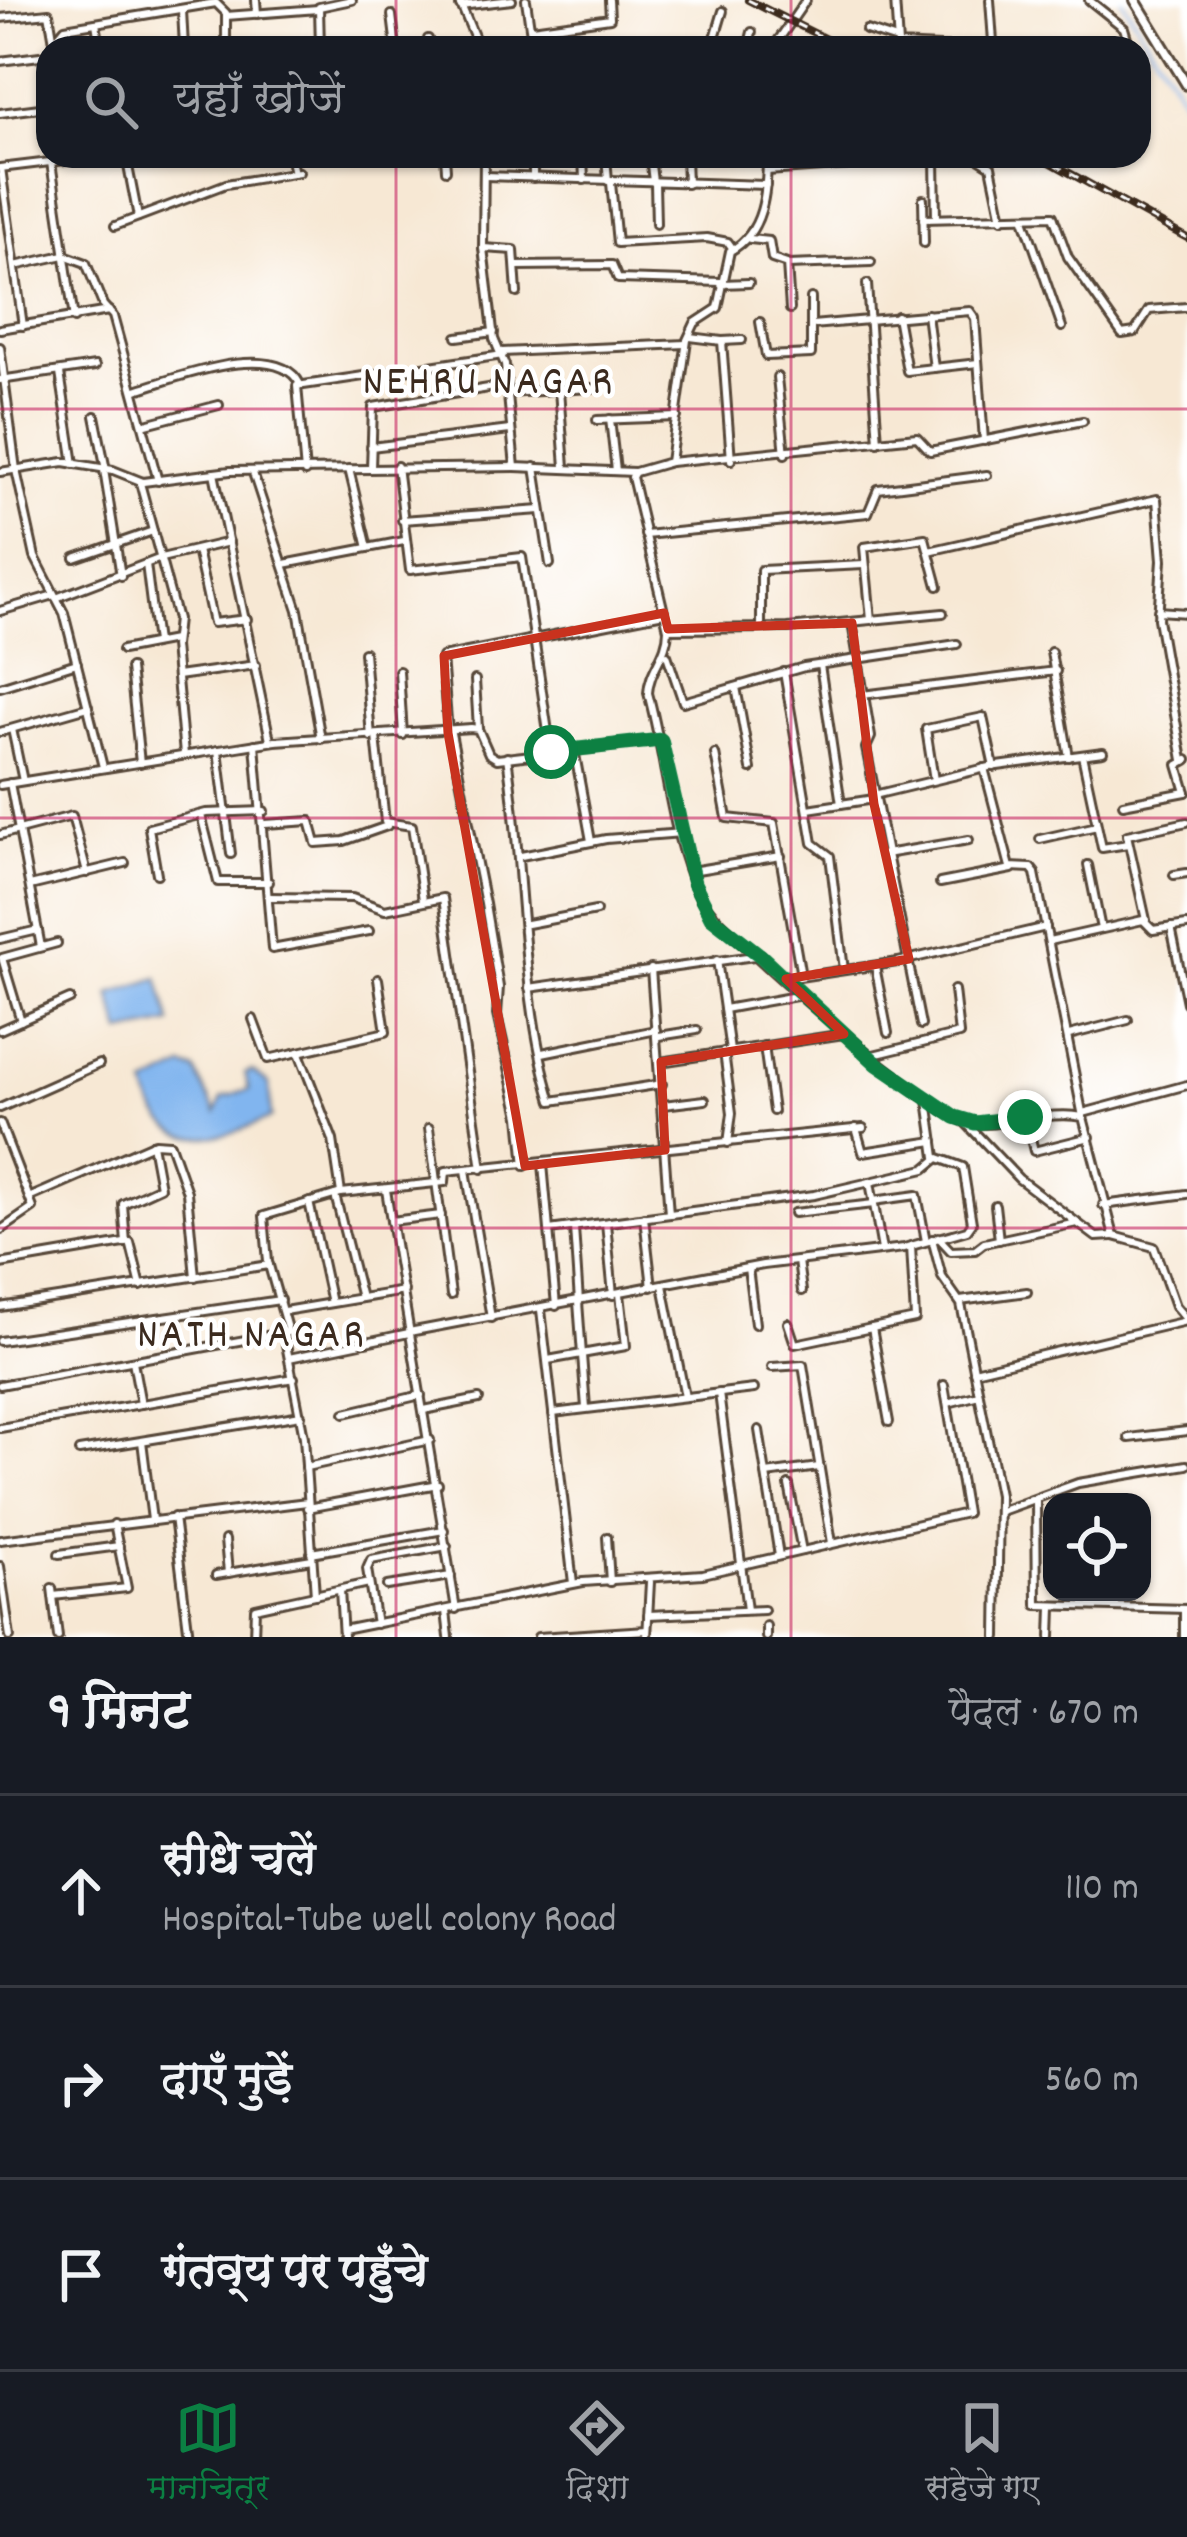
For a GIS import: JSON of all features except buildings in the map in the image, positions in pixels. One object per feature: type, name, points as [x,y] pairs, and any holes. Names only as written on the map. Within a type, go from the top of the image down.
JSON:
[{"type":"street","points":[[256,0],[256,14]]},
{"type":"street","points":[[281,0],[282,12]]},
{"type":"street","points":[[226,16],[318,10],[352,0]]},
{"type":"street","points":[[474,36],[459,3],[510,0]]},
{"type":"street","points":[[526,0],[532,36]]},
{"type":"street","points":[[532,29],[610,18],[609,0]]},
{"type":"street","points":[[781,36],[806,0]]},
{"type":"street","points":[[895,0],[897,36]]},
{"type":"street","points":[[989,0],[993,36]]},
{"type":"street","points":[[1090,0],[1124,28],[1126,36]]},
{"type":"street","points":[[1136,0],[1187,85]]},
{"type":"street","points":[[59,36],[62,29],[212,2],[221,5],[226,16],[226,36]]},
{"type":"street","points":[[182,9],[183,36]]},
{"type":"street","points":[[318,10],[319,36]]},
{"type":"street","points":[[716,36],[723,11]]},
{"type":"street","points":[[0,18],[50,13],[54,36]]},
{"type":"street","points":[[392,15],[395,36]]},
{"type":"street","points":[[96,23],[98,36]]},
{"type":"street","points":[[866,30],[885,36]]},
{"type":"street","points":[[751,36],[752,32]]},
{"type":"street","points":[[0,62],[36,57]]},
{"type":"street","points":[[0,113],[36,108]]},
{"type":"street","points":[[23,326],[1,168],[36,164]]},
{"type":"street","points":[[52,168],[74,319]]},
{"type":"street","points":[[128,168],[138,217]]},
{"type":"street","points":[[115,226],[226,184],[297,173],[295,168]]},
{"type":"street","points":[[485,168],[483,248],[494,332],[502,353],[514,467]]},
{"type":"street","points":[[533,168],[533,178]]},
{"type":"street","points":[[584,168],[584,180]]},
{"type":"street","points":[[607,168],[617,243],[707,238],[728,242],[733,249]]},
{"type":"street","points":[[652,168],[656,224]]},
{"type":"street","points":[[686,168],[687,184]]},
{"type":"street","points":[[750,239],[767,171],[809,168]]},
{"type":"street","points":[[935,168],[936,218]]},
{"type":"street","points":[[991,168],[1002,219]]},
{"type":"street","points":[[485,176],[766,184]]},
{"type":"street","points":[[923,199],[924,243]]},
{"type":"street","points":[[923,219],[1054,218],[1068,257],[1118,332],[1131,335],[1149,310],[1187,307]]},
{"type":"street","points":[[1024,219],[1062,327]]},
{"type":"street","points":[[670,463],[687,340],[695,323],[718,308],[733,249],[750,239],[769,241],[772,260],[788,266],[871,262]]},
{"type":"street","points":[[483,248],[514,250],[517,292]]},
{"type":"street","points":[[15,266],[64,255],[82,257],[109,311],[136,390],[158,481]]},
{"type":"street","points":[[516,266],[612,265],[615,279],[748,283]]},
{"type":"street","points":[[788,266],[790,309]]},
{"type":"street","points":[[867,284],[878,442]]},
{"type":"street","points":[[760,322],[768,357],[811,354],[812,298]]},
{"type":"street","points":[[0,329],[109,311]]},
{"type":"street","points":[[812,325],[973,313],[984,441]]},
{"type":"street","points":[[927,314],[934,368]]},
{"type":"street","points":[[898,316],[907,371],[978,363]]},
{"type":"street","points":[[457,338],[494,332]]},
{"type":"street","points":[[300,385],[502,353],[742,340]]},
{"type":"street","points":[[722,341],[731,460]]},
{"type":"street","points":[[0,347],[16,470],[35,556],[56,596],[103,768]]},
{"type":"street","points":[[136,390],[243,360],[293,374],[300,385]]},
{"type":"street","points":[[2,380],[95,366]]},
{"type":"street","points":[[60,372],[74,464]]},
{"type":"street","points":[[777,377],[785,454]]},
{"type":"street","points":[[300,385],[296,392],[305,472]]},
{"type":"street","points":[[371,468],[373,407],[507,389],[592,388]]},
{"type":"street","points":[[559,390],[565,467]]},
{"type":"street","points":[[146,424],[219,405]]},
{"type":"street","points":[[95,416],[121,576]]},
{"type":"street","points":[[597,420],[678,417]]},
{"type":"street","points":[[610,419],[616,471]]},
{"type":"street","points":[[0,472],[74,464],[158,481],[214,473],[397,466],[635,472],[670,463],[917,437],[930,452],[1083,421]]},
{"type":"street","points":[[371,447],[511,430]]},
{"type":"street","points":[[397,466],[404,541],[412,571],[520,556],[551,752]]},
{"type":"street","points":[[535,467],[550,564]]},
{"type":"street","points":[[349,469],[368,548]]},
{"type":"street","points":[[253,472],[304,637],[321,739]]},
{"type":"street","points":[[635,472],[632,483],[668,629],[667,654],[682,702],[820,664],[957,644]]},
{"type":"street","points":[[214,473],[270,742]]},
{"type":"street","points":[[645,535],[868,513],[875,490],[987,475]]},
{"type":"street","points":[[140,481],[177,619],[174,640],[184,755]]},
{"type":"street","points":[[929,551],[1157,499],[1162,560],[1158,611],[1185,760],[1178,765],[1187,794],[1123,803]]},
{"type":"street","points":[[402,520],[541,510]]},
{"type":"street","points":[[75,558],[153,531]]},
{"type":"street","points":[[872,620],[864,547],[924,538],[938,586]]},
{"type":"street","points":[[284,564],[404,541]]},
{"type":"street","points":[[0,611],[121,576],[161,558],[230,542]]},
{"type":"street","points":[[196,550],[213,623],[247,619]]},
{"type":"street","points":[[146,564],[156,644]]},
{"type":"street","points":[[760,628],[761,570],[864,565]]},
{"type":"street","points":[[1158,611],[1187,613]]},
{"type":"street","points":[[525,1166],[520,1116],[496,1015],[499,986],[449,732],[442,657],[664,613]]},
{"type":"street","points":[[668,629],[760,628],[943,613]]},
{"type":"street","points":[[852,622],[874,797],[921,1024]]},
{"type":"street","points":[[122,650],[174,640]]},
{"type":"street","points":[[364,652],[387,826]]},
{"type":"street","points":[[1051,652],[1069,757]]},
{"type":"street","points":[[667,654],[647,685],[691,871],[711,917],[761,956],[869,1057],[964,1121],[1018,1179],[1077,1223],[1100,1238],[1114,1235],[1154,1247],[1174,1306],[1187,1320],[974,1371]]},
{"type":"street","points":[[0,687],[76,663]]},
{"type":"street","points":[[820,664],[841,804]]},
{"type":"street","points":[[176,676],[256,665]]},
{"type":"street","points":[[130,668],[140,763]]},
{"type":"street","points":[[399,671],[403,735]]},
{"type":"street","points":[[862,694],[1056,671]]},
{"type":"street","points":[[784,672],[814,846],[830,853],[844,970]]},
{"type":"street","points":[[475,680],[478,729],[491,758],[661,740]]},
{"type":"street","points":[[736,687],[751,769]]},
{"type":"street","points":[[0,732],[88,707]]},
{"type":"street","points":[[934,780],[926,729],[983,717],[1012,869]]},
{"type":"street","points":[[12,729],[23,782]]},
{"type":"street","points":[[0,785],[270,742],[478,729]]},
{"type":"street","points":[[255,744],[274,951],[369,931]]},
{"type":"street","points":[[574,749],[591,842]]},
{"type":"street","points":[[218,750],[231,854]]},
{"type":"street","points":[[808,808],[874,797],[989,767],[1103,752]]},
{"type":"street","points":[[715,754],[727,818],[773,821],[801,976]]},
{"type":"street","points":[[1082,755],[1102,848],[1128,844]]},
{"type":"street","points":[[507,757],[521,856],[529,988],[550,1095],[557,1103],[662,1084]]},
{"type":"street","points":[[10,784],[41,947]]},
{"type":"street","points":[[157,874],[149,828],[201,815],[264,812]]},
{"type":"street","points":[[201,815],[218,882],[268,881]]},
{"type":"street","points":[[0,836],[72,816],[87,873]]},
{"type":"street","points":[[265,824],[310,820],[316,843],[344,841],[387,826],[412,826],[423,900]]},
{"type":"street","points":[[1187,822],[1133,832],[1128,844],[1148,911],[1146,920],[1153,930],[1187,925]]},
{"type":"street","points":[[1040,838],[1097,826]]},
{"type":"street","points":[[521,856],[591,842],[682,833]]},
{"type":"street","points":[[885,854],[969,840]]},
{"type":"street","points":[[691,871],[781,856]]},
{"type":"street","points":[[30,886],[125,863]]},
{"type":"street","points":[[1088,865],[1101,929]]},
{"type":"street","points":[[940,883],[1033,869],[1083,1115],[1114,1235]]},
{"type":"street","points":[[1174,875],[1187,873]]},
{"type":"street","points":[[269,897],[352,898],[378,910],[439,896],[446,905],[482,1168]]},
{"type":"street","points":[[527,924],[596,910]]},
{"type":"street","points":[[1049,941],[1146,920]]},
{"type":"street","points":[[786,979],[909,959],[1046,927]]},
{"type":"street","points":[[1171,928],[1187,1003]]},
{"type":"street","points":[[0,939],[38,930]]},
{"type":"street","points":[[21,1021],[2,958],[58,944]]},
{"type":"street","points":[[529,988],[761,956]]},
{"type":"street","points":[[716,960],[732,1113],[728,1143]]},
{"type":"street","points":[[874,965],[888,1034]]},
{"type":"street","points":[[651,969],[669,1214]]},
{"type":"street","points":[[253,1019],[268,1059],[386,1032],[378,980]]},
{"type":"street","points":[[869,1057],[959,1034],[954,990]]},
{"type":"street","points":[[724,1009],[803,994]]},
{"type":"street","points":[[0,1030],[70,999]]},
{"type":"street","points":[[1069,1035],[1128,1020]]},
{"type":"street","points":[[542,1053],[697,1030]]},
{"type":"street","points":[[660,1062],[844,1034]]},
{"type":"street","points":[[764,1046],[773,1111]]},
{"type":"street","points":[[298,1053],[334,1140],[338,1194],[361,1298]]},
{"type":"street","points":[[0,1108],[100,1064]]},
{"type":"street","points":[[964,1121],[1083,1115],[1187,1085]]},
{"type":"street","points":[[927,1096],[937,1159]]},
{"type":"street","points":[[663,1106],[705,1100]]},
{"type":"street","points":[[1025,1117],[1034,1151],[1090,1137]]},
{"type":"street","points":[[0,1123],[31,1197],[32,1211],[1,1230]]},
{"type":"street","points":[[428,1128],[452,1295]]},
{"type":"street","points":[[0,1384],[289,1332],[269,1265],[263,1216],[338,1194],[445,1182],[446,1171],[859,1128],[863,1152],[934,1141]]},
{"type":"street","points":[[31,1197],[152,1144],[175,1148],[189,1200],[195,1277]]},
{"type":"street","points":[[126,1243],[123,1204],[160,1187],[152,1144]]},
{"type":"street","points":[[549,1230],[814,1195],[927,1168],[937,1159]]},
{"type":"street","points":[[290,1358],[748,1268],[911,1246],[968,1230],[972,1223],[962,1167],[937,1159]]},
{"type":"street","points":[[543,1164],[556,1306]]},
{"type":"street","points":[[466,1170],[491,1318]]},
{"type":"street","points":[[870,1182],[882,1250]]},
{"type":"street","points":[[386,1190],[456,1609]]},
{"type":"street","points":[[1103,1205],[1187,1194]]},
{"type":"street","points":[[794,1213],[917,1195],[942,1277],[960,1301],[1001,1511],[997,1637]]},
{"type":"street","points":[[309,1202],[331,1303]]},
{"type":"street","points":[[995,1205],[999,1240]]},
{"type":"street","points":[[392,1221],[441,1215]]},
{"type":"street","points":[[644,1217],[652,1287]]},
{"type":"street","points":[[548,1360],[627,1344],[606,1222]]},
{"type":"street","points":[[932,1239],[953,1251],[1077,1223]]},
{"type":"street","points":[[574,1227],[586,1408]]},
{"type":"street","points":[[0,1264],[126,1243],[134,1246],[141,1286]]},
{"type":"street","points":[[788,1323],[795,1344],[918,1317],[911,1246]]},
{"type":"street","points":[[798,1261],[802,1291]]},
{"type":"street","points":[[0,1307],[269,1265]]},
{"type":"street","points":[[748,1268],[755,1324]]},
{"type":"street","points":[[663,1285],[685,1397]]},
{"type":"street","points":[[284,1311],[404,1291]]},
{"type":"street","points":[[960,1301],[1027,1292]]},
{"type":"street","points":[[0,1341],[280,1300]]},
{"type":"street","points":[[541,1310],[573,1583]]},
{"type":"street","points":[[872,1328],[889,1422]]},
{"type":"street","points":[[284,1334],[301,1415],[316,1595]]},
{"type":"street","points":[[133,1360],[141,1404]]},
{"type":"street","points":[[772,1367],[803,1365],[832,1543]]},
{"type":"street","points":[[0,1428],[294,1378]]},
{"type":"street","points":[[340,1590],[343,1634],[573,1583],[650,1582],[742,1565],[968,1512],[944,1385]]},
{"type":"street","points":[[553,1412],[754,1389]]},
{"type":"street","points":[[719,1393],[747,1610]]},
{"type":"street","points":[[345,1413],[421,1395]]},
{"type":"street","points":[[948,1403],[980,1395]]},
{"type":"street","points":[[424,1410],[479,1399]]},
{"type":"street","points":[[79,1451],[301,1415]]},
{"type":"street","points":[[759,1430],[779,1556]]},
{"type":"street","points":[[1130,1438],[1187,1431]]},
{"type":"street","points":[[306,1467],[430,1440]]},
{"type":"street","points":[[142,1441],[152,1520]]},
{"type":"street","points":[[1001,1511],[1078,1483],[1187,1466]]},
{"type":"street","points":[[766,1474],[819,1467]]},
{"type":"street","points":[[0,1540],[307,1505],[438,1484]]},
{"type":"street","points":[[789,1485],[802,1550]]},
{"type":"street","points":[[1036,1501],[1036,1603],[1186,1609],[1184,1637]]},
{"type":"street","points":[[174,1517],[189,1637]]},
{"type":"street","points":[[58,1637],[53,1592],[127,1588],[114,1524]]},
{"type":"street","points":[[215,1575],[445,1530]]},
{"type":"street","points":[[608,1537],[610,1582]]},
{"type":"street","points":[[225,1540],[228,1573]]},
{"type":"street","points":[[58,1554],[119,1546]]},
{"type":"street","points":[[376,1624],[369,1583],[371,1560],[447,1546]]},
{"type":"street","points":[[0,1566],[10,1637]]},
{"type":"street","points":[[387,1586],[452,1576]]},
{"type":"street","points":[[538,1637],[647,1633],[650,1582]]},
{"type":"street","points":[[254,1637],[255,1608],[369,1583]]},
{"type":"street","points":[[1052,1607],[1052,1637]]},
{"type":"street","points":[[648,1615],[764,1610]]},
{"type":"street","points":[[446,1611],[449,1637]]},
{"type":"street","points":[[766,1626],[766,1637]]},
{"type":"highlighted area","points":[[664,613],[668,629],[852,623],[874,804],[909,959],[786,979],[844,1034],[661,1062],[665,1150],[525,1166],[448,733],[444,656]]},
{"type":"water","points":[[158,978],[171,1023],[122,1033],[110,994]]},
{"type":"water","points":[[184,1067],[195,1070],[216,1113],[222,1098],[249,1090],[245,1073],[252,1071],[269,1084],[271,1118],[213,1137],[180,1134],[154,1109],[146,1086]]},
{"type":"waterway","points":[[1122,0],[1144,36]]},
{"type":"waterway","points":[[1151,46],[1187,104]]},
{"type":"railway","points":[[748,0],[820,36]]},
{"type":"railway","points":[[1061,168],[1187,238]]},
{"type":"district","name":"NEHRU NAGAR","points":[[489,378]]},
{"type":"district","name":"NATH NAGAR","points":[[252,1331]]},
{"type":"route","points":[[551,752],[661,740],[694,883],[722,929],[761,956],[877,1064],[955,1117],[975,1123],[1025,1117]]}]
